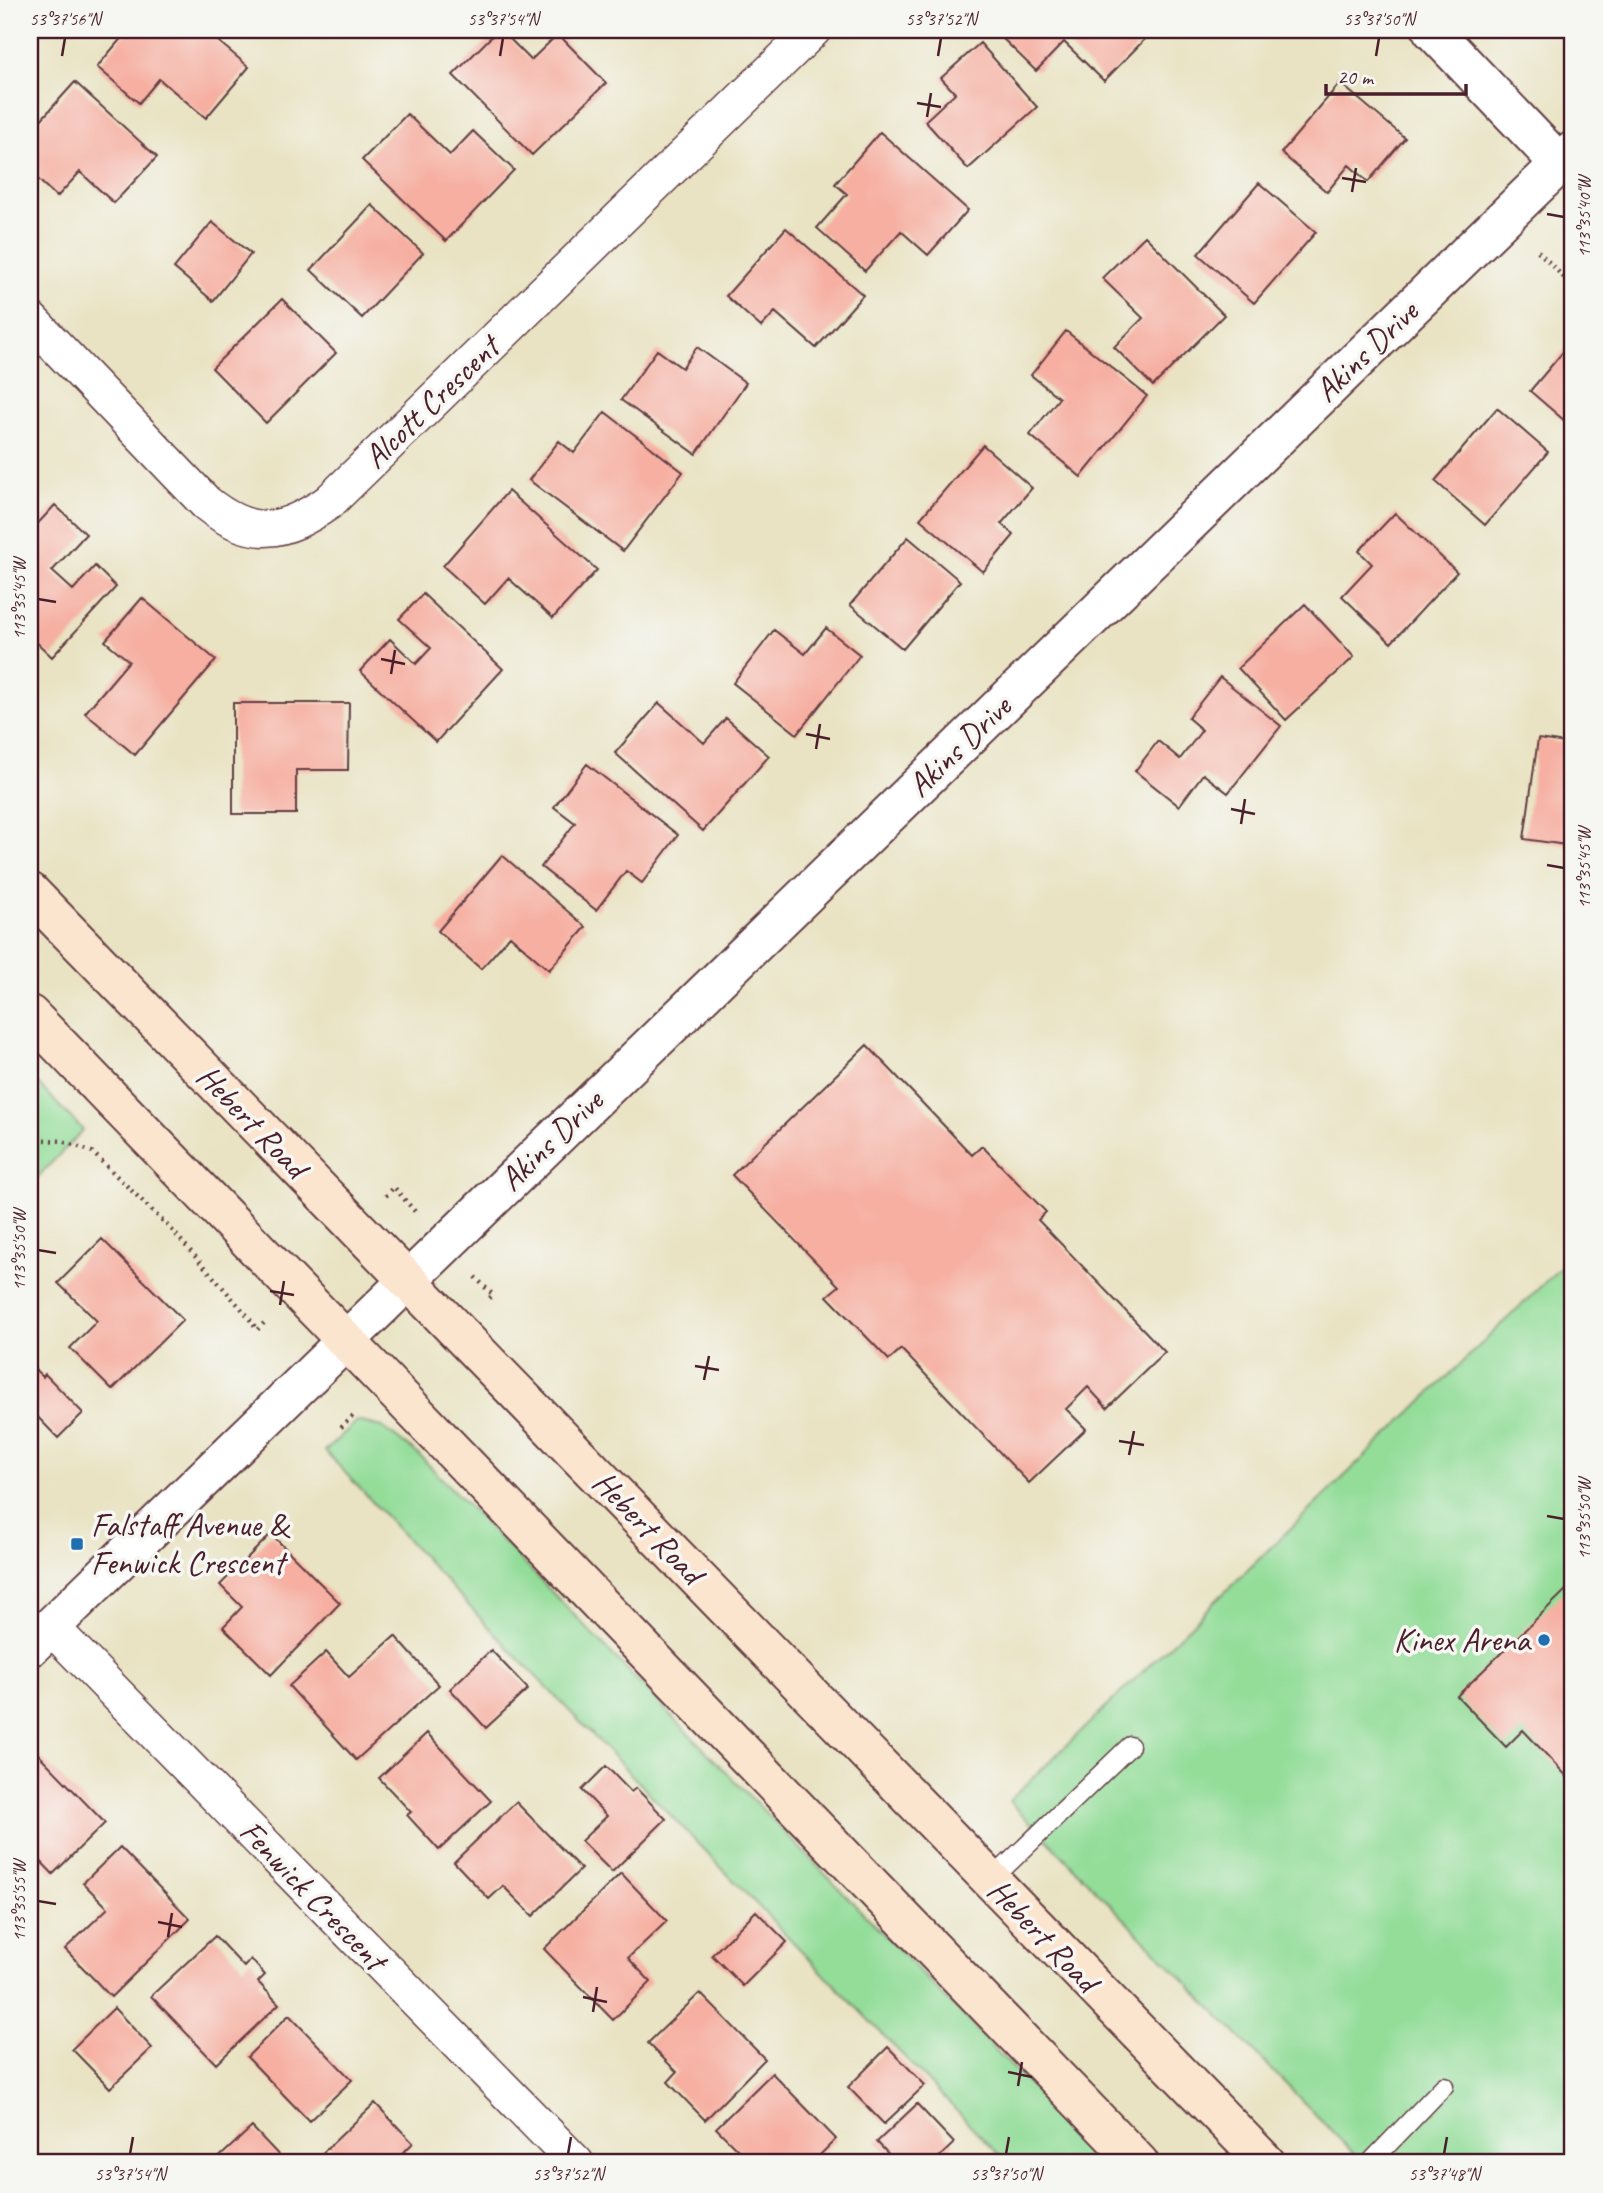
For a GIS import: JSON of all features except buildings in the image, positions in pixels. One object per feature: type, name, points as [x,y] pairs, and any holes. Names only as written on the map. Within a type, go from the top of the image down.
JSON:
[{"type":"main road","name":"Hebert Road","points":[[30,892],[1266,2163]]},
{"type":"main road","points":[[30,1015],[1139,2163]]},
{"type":"street","name":"Alcott Crescent","points":[[30,319],[206,503],[223,517],[243,525],[279,528],[304,519],[329,502],[813,30]]},
{"type":"street","points":[[1433,30],[1567,158]]},
{"type":"street","name":"Akins Drive","points":[[40,1637],[1567,158]]},
{"type":"street","name":"Fenwick Crescent","points":[[40,1637],[576,2163]]},
{"type":"lane","points":[[990,1881],[1130,1746]]},
{"type":"lane","points":[[1370,2163],[1444,2086]]},
{"type":"path","points":[[1538,251],[1573,287]]},
{"type":"path","points":[[30,1139],[63,1140],[92,1152],[172,1230],[257,1330]]},
{"type":"green space","points":[[30,1076],[83,1130],[30,1185]]},
{"type":"green space","points":[[1573,1255],[1573,2163],[1363,2163],[1009,1801]]},
{"type":"green space","points":[[357,1421],[382,1427],[418,1454],[1105,2163],[1007,2163],[496,1635],[325,1451]]},
{"type":"place","name":"Falstaff Avenue & Fenwick Crescent","points":[[77,1544]]},
{"type":"place","name":"Kinex Arena","points":[[1544,1640]]}]
